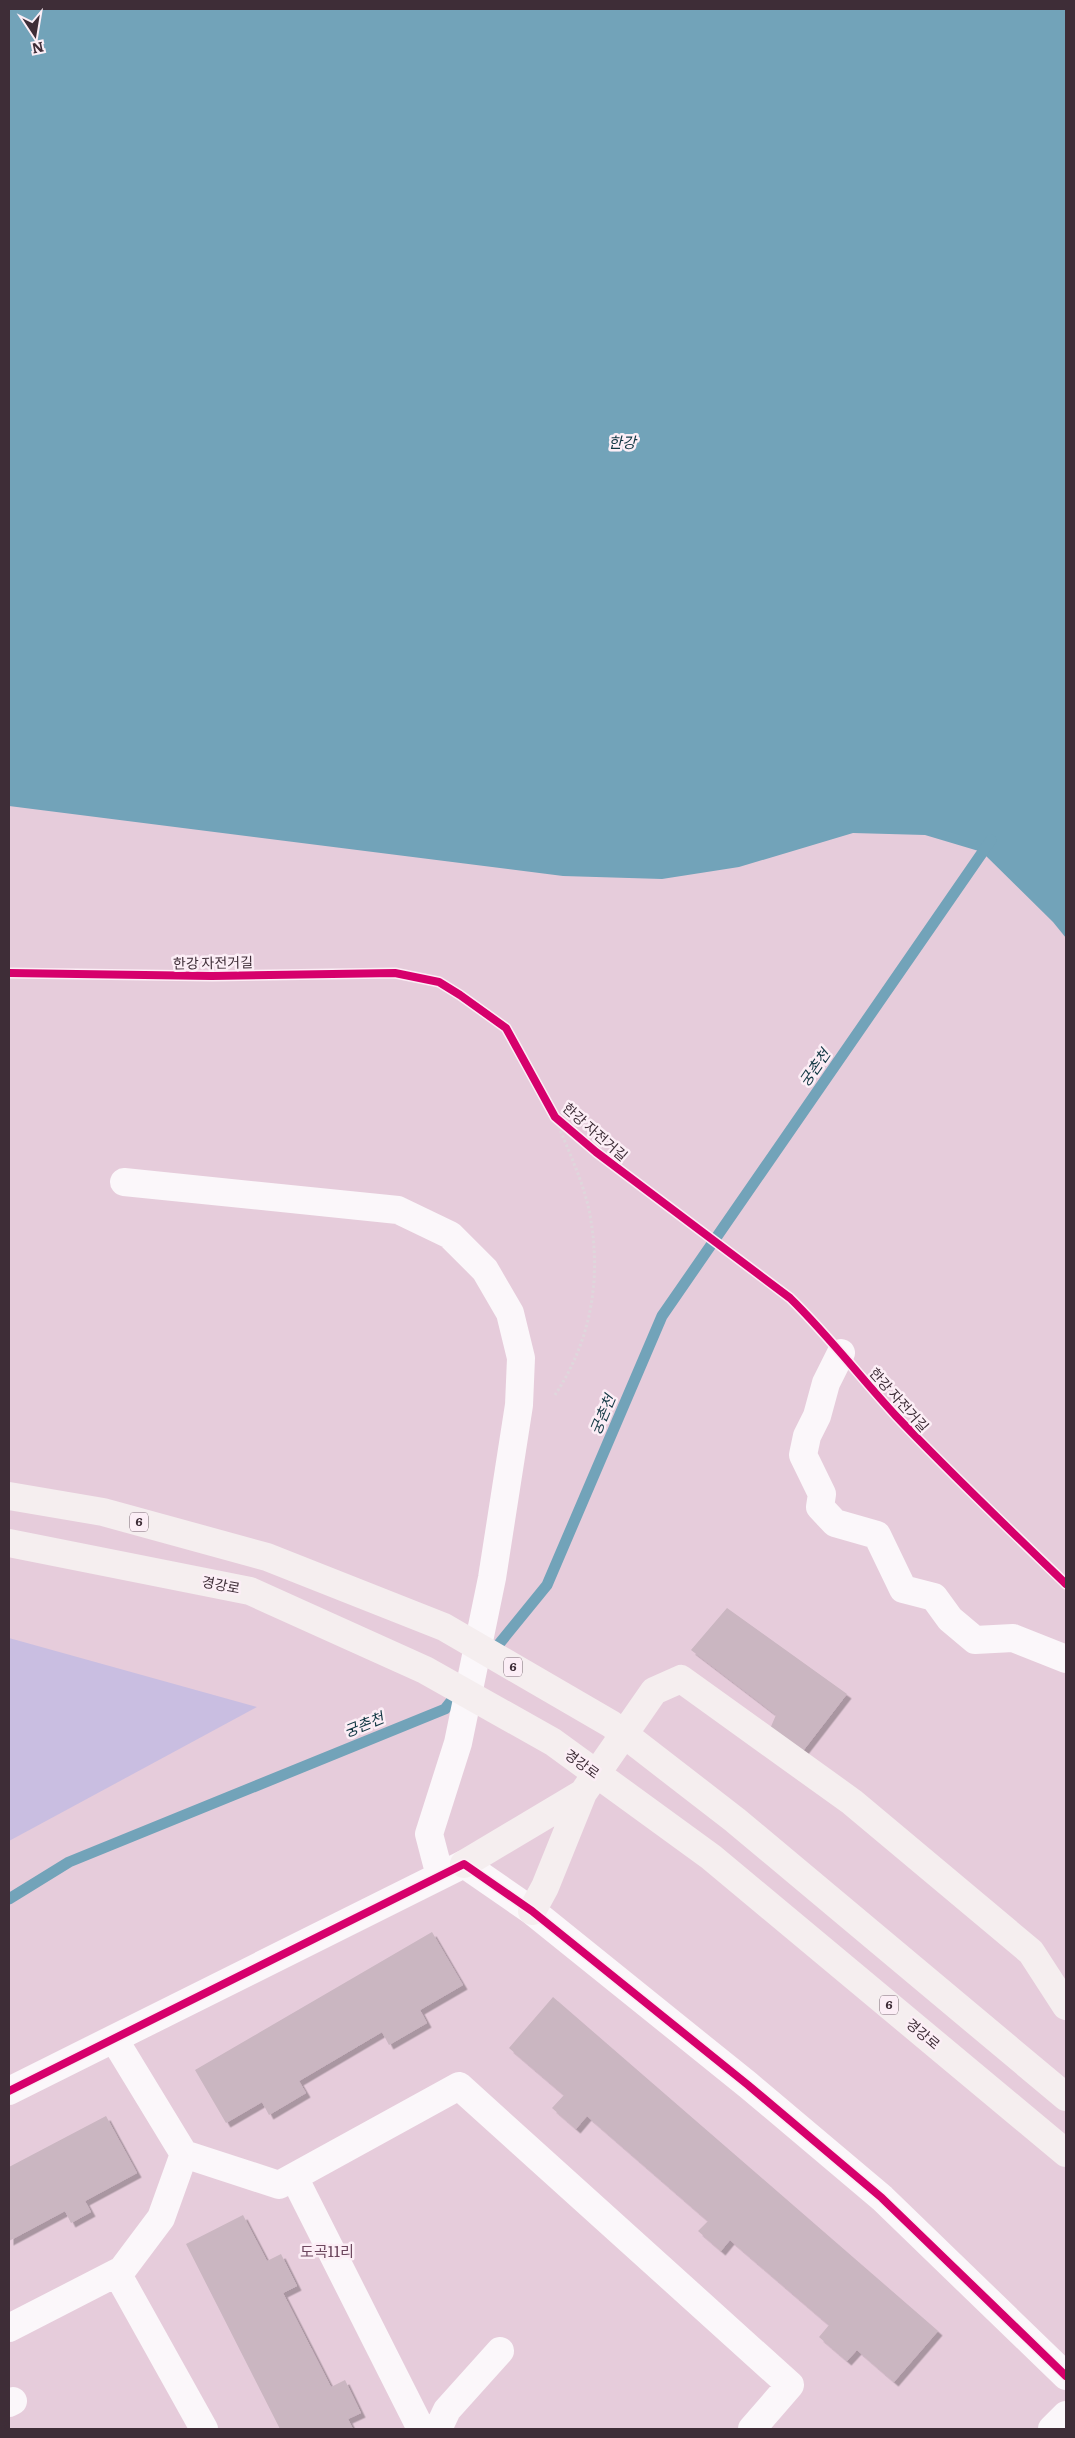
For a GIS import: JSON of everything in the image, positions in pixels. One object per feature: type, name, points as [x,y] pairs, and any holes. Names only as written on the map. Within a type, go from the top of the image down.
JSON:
[{"type":"main road","name":"6","points":[[9,1496],[103,1512],[267,1557],[444,1627],[611,1724],[735,1820],[1066,2098]]},
{"type":"main road","name":"경강로","points":[[9,1543],[250,1591],[425,1670],[553,1742],[711,1857],[1066,2153]]},
{"type":"main road","points":[[532,1911],[545,1887],[583,1793],[654,1691],[681,1679],[852,1802],[1031,1952],[1066,2006]]},
{"type":"main road","points":[[452,1870],[583,1793]]},
{"type":"street","points":[[124,1182],[398,1210],[450,1235],[486,1270],[510,1313],[521,1358],[519,1405],[492,1578],[458,1743],[429,1834],[452,1870],[532,1911],[748,2085],[882,2198],[1066,2376]]},
{"type":"street","points":[[841,1353],[826,1383],[817,1416],[807,1436],[802,1455],[822,1494],[820,1507],[835,1523],[877,1535],[903,1589],[934,1598],[950,1619],[975,1640],[1013,1638],[1066,1659]]},
{"type":"street","points":[[9,2090],[452,1870]]},
{"type":"street","points":[[114,2039],[184,2154],[279,2185],[459,2086],[790,2385],[752,2429]]},
{"type":"street","points":[[9,2328],[122,2270],[161,2218],[184,2154]]},
{"type":"street","points":[[294,2177],[421,2429]]},
{"type":"street","points":[[116,2273],[204,2429]]},
{"type":"street","points":[[438,2429],[447,2410],[500,2351]]},
{"type":"street","points":[[1052,2429],[1066,2415]]},
{"type":"path","points":[[552,1399],[581,1347],[593,1305],[596,1269],[591,1220],[580,1182],[555,1117]]},
{"type":"shaded area","points":[[9,1638],[257,1707],[9,1841]]},
{"type":"water","name":"한강","points":[[9,9],[1066,9],[1066,938],[1053,922],[982,852],[925,835],[853,833],[739,867],[662,879],[563,876],[9,806]]},
{"type":"building","points":[[727,1608],[847,1694],[796,1760],[766,1738],[776,1715],[691,1650]]},
{"type":"building","points":[[432,1932],[463,1985],[420,2010],[427,2023],[389,2045],[382,2032],[299,2081],[306,2093],[269,2115],[262,2102],[226,2123],[195,2070]]},
{"type":"building","points":[[553,1997],[938,2331],[894,2382],[857,2350],[847,2361],[819,2337],[829,2325],[730,2240],[721,2251],[698,2231],[708,2221],[587,2116],[576,2129],[552,2108],[564,2095],[509,2048]]},
{"type":"building","points":[[106,2116],[137,2173],[85,2201],[91,2212],[71,2223],[65,2211],[9,2241],[9,2167]]},
{"type":"building","points":[[243,2215],[267,2261],[281,2254],[297,2286],[283,2293],[331,2387],[345,2380],[361,2413],[348,2419],[353,2429],[280,2429],[186,2244]]},
{"type":"waterway","name":"궁촌천","points":[[490,1655],[547,1585],[662,1316],[991,840]]},
{"type":"waterway","name":"궁촌천","points":[[9,1899],[69,1862],[445,1709],[460,1690]]},
{"type":"cycle path","name":"한강 자전거길","points":[[9,973],[212,976],[395,973],[439,982],[506,1028],[555,1117],[596,1152],[790,1298],[917,1438],[1066,1584]]},
{"type":"cycle path","points":[[9,2091],[464,1864],[532,1911],[748,2085],[882,2198],[1066,2376]]},
{"type":"district","name":"도곡11리","points":[[327,2252]]}]
